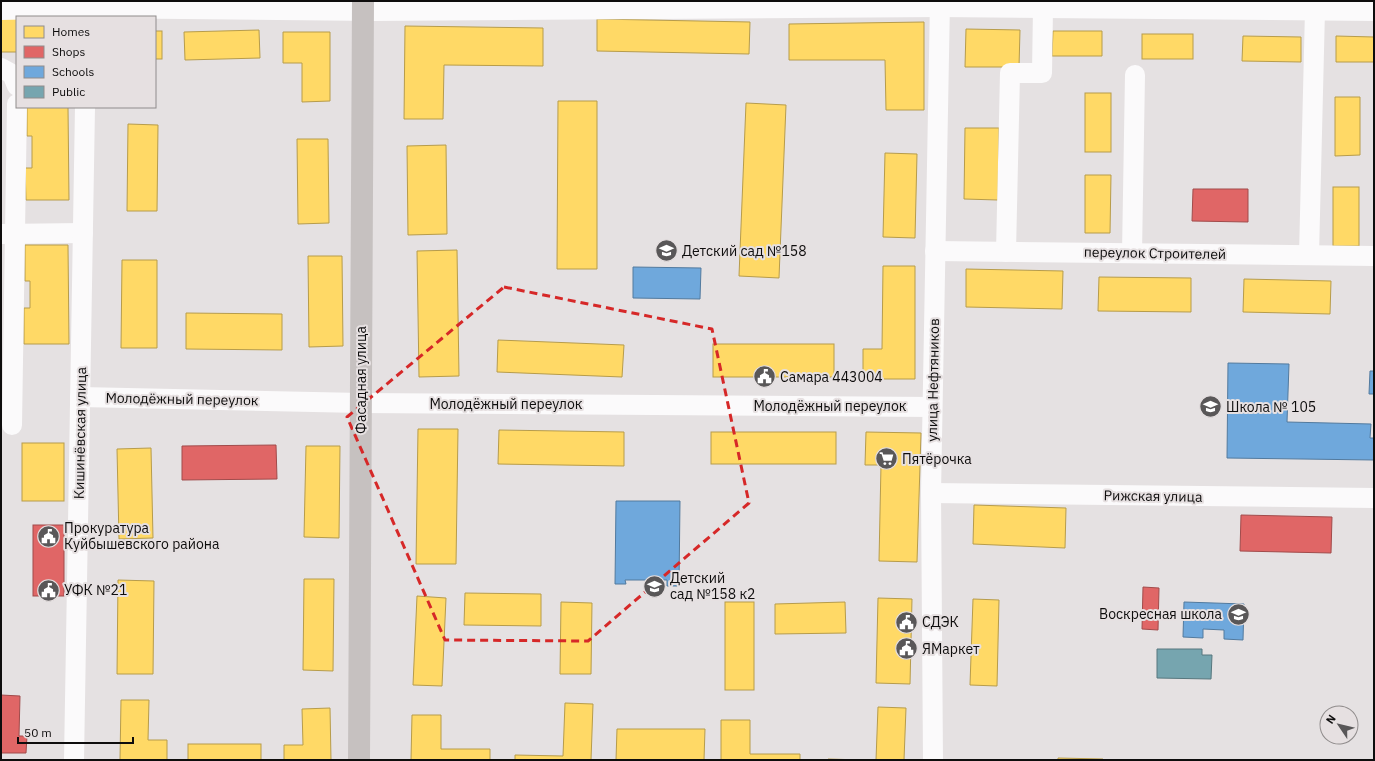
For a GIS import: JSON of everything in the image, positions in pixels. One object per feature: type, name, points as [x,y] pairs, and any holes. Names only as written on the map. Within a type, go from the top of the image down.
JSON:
[{"type":"main road","name":"Фасадная улица","points":[[359,760],[363,6]]},
{"type":"street","points":[[1,10],[363,6],[940,4],[1043,8],[1374,10]]},
{"type":"street","name":"улица Нефтяников","points":[[933,760],[931,494],[940,4]]},
{"type":"street","points":[[1006,252],[1010,73],[1042,74],[1043,8]]},
{"type":"street","points":[[1309,255],[1315,10]]},
{"type":"street","points":[[1,68],[12,74],[16,84]]},
{"type":"street","points":[[1132,253],[1135,75]]},
{"type":"street","points":[[12,425],[8,234],[17,108]]},
{"type":"street","name":"Кишинёвская улица","points":[[74,760],[85,108]]},
{"type":"street","points":[[8,234],[83,233]]},
{"type":"street","name":"переулок Строителей","points":[[935,251],[1374,256]]},
{"type":"street","name":"Молодёжный переулок","points":[[80,397],[361,403],[932,407]]},
{"type":"street","name":"Рижская улица","points":[[931,494],[1374,498]]},
{"type":"highlighted area","points":[[504,287],[712,329],[749,503],[588,641],[445,640],[347,417]]},
{"type":"building: Homes","points":[[1,16],[16,17],[16,52],[1,52]]},
{"type":"building: Homes","points":[[597,19],[750,22],[749,54],[597,51]]},
{"type":"building: Homes","points":[[924,22],[924,110],[886,110],[885,60],[789,60],[789,24]]},
{"type":"building: Homes","points":[[405,26],[543,28],[543,66],[444,65],[443,119],[404,119]]},
{"type":"building: Homes","points":[[966,29],[1020,30],[1019,67],[965,67]]},
{"type":"building: Homes","points":[[259,30],[260,58],[185,60],[184,32]]},
{"type":"building: Homes","points":[[156,31],[162,31],[162,59],[156,59]]},
{"type":"building: Homes","points":[[1053,31],[1102,31],[1102,56],[1052,56]]},
{"type":"building: Homes","points":[[283,32],[330,32],[330,101],[302,102],[302,63],[283,63]]},
{"type":"building: Homes","points":[[1142,34],[1193,34],[1193,59],[1142,59]]},
{"type":"building: Homes","points":[[1243,36],[1301,37],[1301,62],[1242,61]]},
{"type":"building: Homes","points":[[1336,36],[1374,37],[1374,62],[1336,62]]},
{"type":"building: Homes","points":[[1085,93],[1111,93],[1111,152],[1085,152]]},
{"type":"building: Homes","points":[[1335,97],[1360,97],[1360,155],[1335,156]]},
{"type":"building: Homes","points":[[558,101],[597,101],[597,269],[557,269]]},
{"type":"building: Homes","points":[[746,103],[786,105],[779,278],[739,276]]},
{"type":"building: Homes","points":[[27,108],[68,108],[69,200],[26,200],[25,168],[32,168],[32,136],[27,136]]},
{"type":"building: Homes","points":[[128,124],[158,125],[157,211],[127,211]]},
{"type":"building: Homes","points":[[965,128],[999,128],[998,200],[964,199]]},
{"type":"building: Homes","points":[[297,139],[328,139],[329,223],[298,224]]},
{"type":"building: Homes","points":[[446,145],[447,234],[408,235],[407,146]]},
{"type":"building: Homes","points":[[885,153],[917,154],[915,238],[883,237]]},
{"type":"building: Homes","points":[[1085,175],[1111,175],[1110,233],[1085,233]]},
{"type":"building: Homes","points":[[1333,187],[1359,187],[1359,246],[1333,246]]},
{"type":"building: Homes","points":[[25,245],[68,245],[69,344],[24,344],[24,308],[30,308],[30,281],[25,281]]},
{"type":"building: Homes","points":[[457,250],[459,376],[419,377],[417,251]]},
{"type":"building: Homes","points":[[308,256],[342,256],[343,346],[309,347]]},
{"type":"building: Homes","points":[[122,260],[157,260],[157,348],[121,348]]},
{"type":"building: Homes","points":[[883,266],[915,266],[915,379],[863,379],[863,349],[882,349]]},
{"type":"building: Homes","points":[[966,269],[1063,271],[1062,309],[966,307]]},
{"type":"building: Homes","points":[[1099,277],[1191,278],[1191,312],[1098,311]]},
{"type":"building: Homes","points":[[1244,279],[1331,281],[1330,314],[1243,312]]},
{"type":"building: Homes","points":[[186,313],[282,314],[282,350],[186,349]]},
{"type":"building: Homes","points":[[498,340],[624,345],[622,377],[497,372]]},
{"type":"building: Homes","points":[[713,344],[834,344],[834,377],[713,377]]},
{"type":"building: Homes","points":[[418,429],[458,429],[456,564],[416,564]]},
{"type":"building: Homes","points":[[499,430],[624,432],[624,466],[498,464]]},
{"type":"building: Homes","points":[[711,432],[836,432],[836,464],[711,464]]},
{"type":"building: Homes","points":[[866,432],[921,433],[917,562],[879,561],[881,465],[865,465]]},
{"type":"building: Homes","points":[[22,443],[64,443],[64,501],[22,501]]},
{"type":"building: Homes","points":[[306,446],[340,446],[339,538],[304,537]]},
{"type":"building: Homes","points":[[151,448],[153,538],[119,539],[117,449]]},
{"type":"building: Homes","points":[[974,505],[1066,508],[1065,548],[973,544]]},
{"type":"building: Homes","points":[[304,579],[334,579],[333,671],[303,670]]},
{"type":"building: Homes","points":[[118,580],[154,581],[153,674],[117,674]]},
{"type":"building: Homes","points":[[465,593],[541,594],[541,626],[464,625]]},
{"type":"building: Homes","points":[[417,596],[446,598],[442,686],[413,685]]},
{"type":"building: Homes","points":[[878,598],[912,599],[910,684],[876,683]]},
{"type":"building: Homes","points":[[973,599],[999,600],[997,686],[970,685]]},
{"type":"building: Homes","points":[[561,602],[592,603],[591,674],[560,674]]},
{"type":"building: Homes","points":[[725,602],[754,602],[754,690],[725,690]]},
{"type":"building: Homes","points":[[845,602],[846,633],[775,634],[775,604]]},
{"type":"building: Homes","points":[[121,700],[149,700],[148,740],[167,740],[167,760],[120,760]]},
{"type":"building: Homes","points":[[565,703],[593,704],[591,760],[515,760],[515,755],[563,756]]},
{"type":"building: Homes","points":[[878,707],[906,708],[904,760],[876,760]]},
{"type":"building: Homes","points":[[330,708],[331,760],[284,760],[284,745],[303,745],[302,709]]},
{"type":"building: Homes","points":[[412,715],[441,715],[441,749],[490,749],[490,760],[411,760]]},
{"type":"building: Homes","points":[[721,720],[750,720],[750,754],[800,754],[800,760],[721,760]]},
{"type":"building: Homes","points":[[617,729],[705,729],[704,760],[616,760]]},
{"type":"building: Homes","points":[[188,744],[261,744],[261,760],[188,760]]},
{"type":"building: Homes","points":[[1058,758],[1103,759],[1103,760],[1058,760]]},
{"type":"building: Homes","points":[[828,759],[862,760],[828,760]]},
{"type":"building: Shops","points":[[1193,189],[1248,189],[1248,222],[1192,221]]},
{"type":"building: Shops","points":[[276,445],[277,479],[182,480],[182,446]]},
{"type":"building: Shops","points":[[1241,515],[1332,517],[1331,553],[1240,551]]},
{"type":"building: Shops","points":[[33,525],[64,525],[64,596],[33,596]]},
{"type":"building: Shops","points":[[1143,587],[1159,588],[1158,630],[1142,629]]},
{"type":"building: Shops","points":[[1,695],[20,696],[19,736],[27,736],[26,753],[1,753]]},
{"type":"building: Schools","points":[[633,267],[701,268],[700,299],[633,298]]},
{"type":"building: Schools","points":[[1228,363],[1289,364],[1287,422],[1371,424],[1370,438],[1374,438],[1374,460],[1227,458]]},
{"type":"building: Schools","points":[[1370,371],[1374,371],[1374,394],[1369,394]]},
{"type":"building: Schools","points":[[616,501],[680,501],[679,586],[667,586],[667,580],[625,580],[626,584],[615,584]]},
{"type":"building: Schools","points":[[1184,602],[1244,604],[1243,640],[1224,639],[1224,630],[1203,629],[1203,638],[1183,637]]},
{"type":"building: Public","points":[[1157,649],[1202,649],[1202,655],[1212,655],[1211,679],[1157,678]]},
{"type":"place","name":"Детский сад №158","points":[[667,251]]},
{"type":"place","name":"Самара 443004","points":[[765,377]]},
{"type":"place","name":"Школа № 105","points":[[1210,407]]},
{"type":"place","name":"Пятёрочка","points":[[886,459]]},
{"type":"place","name":"Прокуратура Куйбышевского района","points":[[48,536]]},
{"type":"place","name":"Детский сад №158 к2","points":[[654,586]]},
{"type":"place","name":"УФК №21","points":[[48,590]]},
{"type":"place","name":"Воскресная школа","points":[[1238,614]]},
{"type":"place","name":"СДЭК","points":[[906,622]]},
{"type":"place","name":"ЯМаркет","points":[[906,649]]}]
